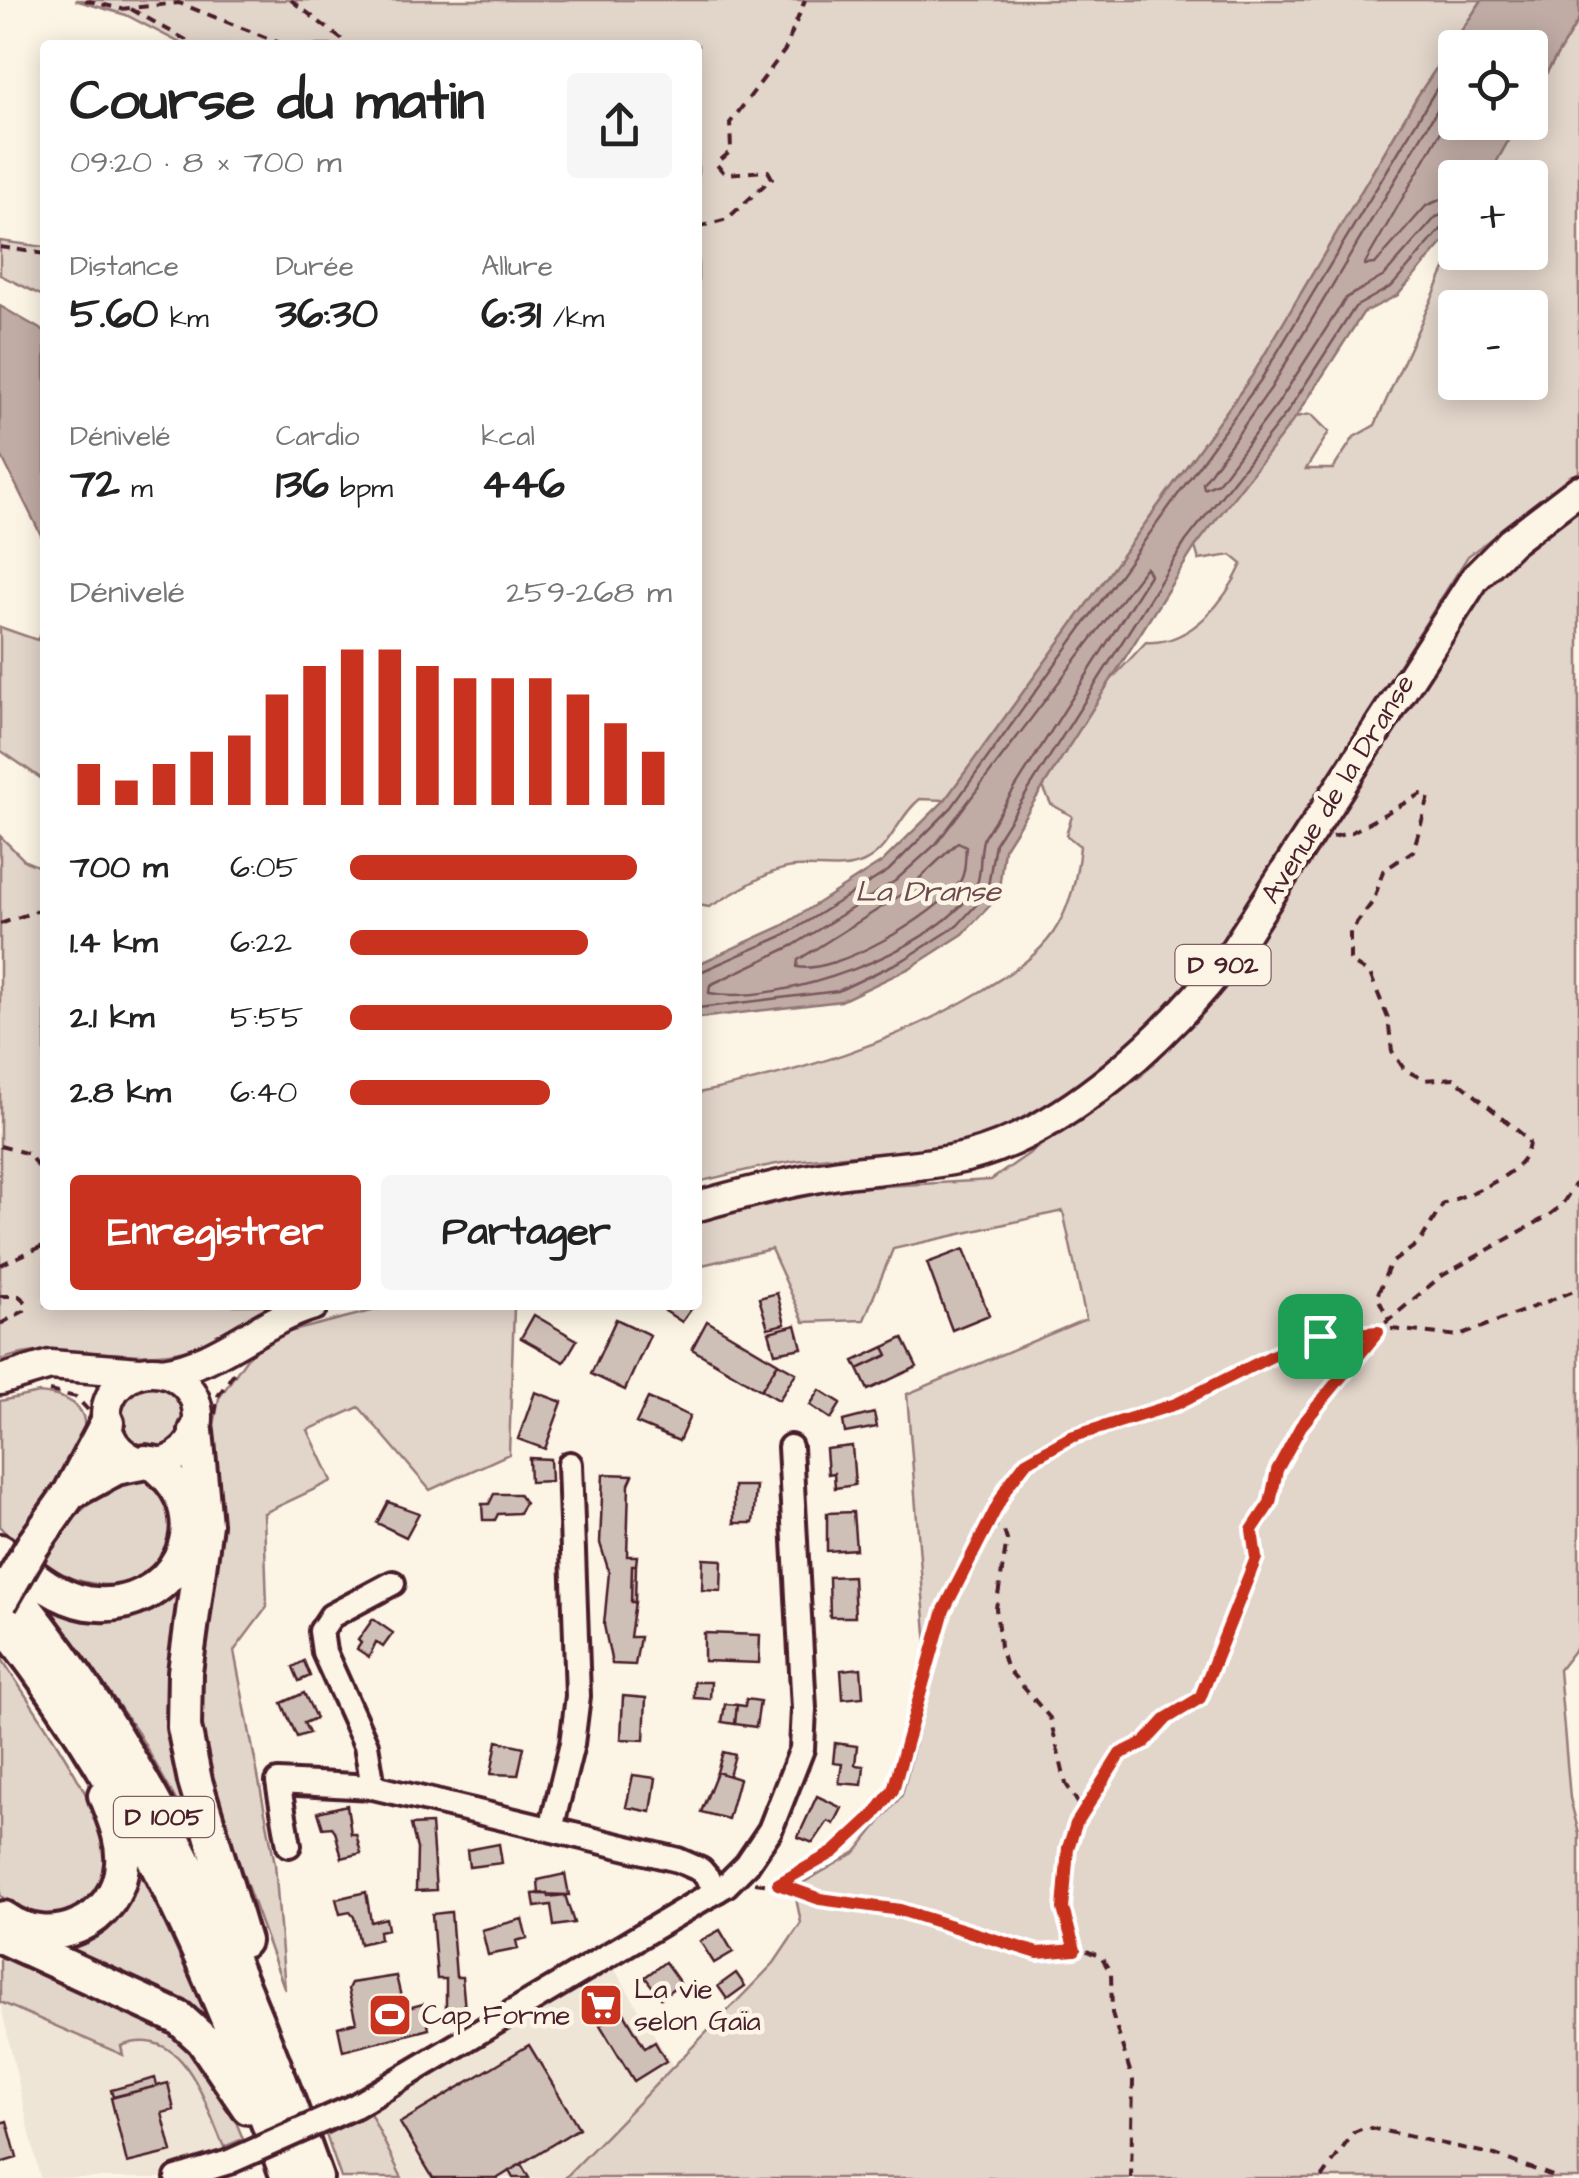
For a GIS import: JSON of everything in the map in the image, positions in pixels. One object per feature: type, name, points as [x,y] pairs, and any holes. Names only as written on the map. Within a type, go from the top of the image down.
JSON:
[{"type":"highway","points":[[0,1602],[33,1545],[70,1494],[101,1418]]},
{"type":"highway","points":[[203,1419],[206,1524],[184,1672],[184,1728],[282,2083]]},
{"type":"highway","points":[[0,1552],[49,1588],[74,1600],[102,1604],[142,1594],[172,1570],[188,1535],[184,1497],[149,1463],[116,1468],[70,1494]]},
{"type":"highway","name":"D 1005","points":[[0,1578],[74,1674],[166,1820],[234,1958],[316,2178]]},
{"type":"highway","name":"D 1005","points":[[0,1620],[88,1741],[138,1824],[190,1926],[284,2168]]},
{"type":"highway","points":[[0,1916],[36,1932],[64,1932],[90,1921],[116,1888],[122,1847],[88,1741]]},
{"type":"highway","points":[[0,1936],[179,2018],[213,2052],[284,2168]]},
{"type":"main road","name":"Avenue de la Dranse","points":[[702,1205],[796,1181],[968,1156],[1010,1142],[1050,1120],[1154,1038],[1204,988],[1248,932],[1475,578],[1511,542],[1579,490]]},
{"type":"main road","points":[[3,1378],[76,1383],[93,1394],[101,1418],[120,1450],[149,1463],[176,1456],[203,1419],[214,1374],[276,1318],[299,1310]]},
{"type":"main road","points":[[3,1378],[50,1364],[152,1372],[240,1353]]},
{"type":"main road","points":[[101,1418],[117,1388],[152,1372],[183,1382],[203,1419]]},
{"type":"street","points":[[177,2178],[229,2162],[354,2106],[722,1887],[747,1864],[770,1830],[802,1748],[804,1709],[790,1446]]},
{"type":"street","points":[[551,1829],[572,1744],[578,1696],[570,1464]]},
{"type":"street","points":[[373,1787],[366,1746],[324,1652],[322,1631],[330,1616],[394,1584]]},
{"type":"street","points":[[289,1845],[278,1782],[373,1787],[684,1861],[722,1887]]},
{"type":"path","points":[[85,0],[130,8],[180,3],[272,40]]},
{"type":"path","points":[[291,0],[343,40]]},
{"type":"path","points":[[702,226],[727,219],[772,178],[768,171],[725,174],[716,164],[731,151],[730,123],[737,108],[785,50],[804,0]]},
{"type":"path","points":[[130,8],[186,40]]},
{"type":"path","points":[[0,247],[40,253]]},
{"type":"path","points":[[1315,827],[1340,836],[1421,794],[1429,797],[1412,851],[1383,871],[1374,900],[1350,932],[1350,961],[1370,974],[1388,1018],[1392,1051],[1404,1069],[1424,1080],[1454,1078],[1529,1140],[1526,1154],[1510,1170],[1468,1196],[1444,1204],[1420,1242],[1390,1264],[1378,1296],[1389,1320]]},
{"type":"path","points":[[0,924],[40,910]]},
{"type":"path","points":[[0,1146],[29,1154],[40,1170]]},
{"type":"path","points":[[1075,1950],[1063,1909],[1068,1848],[1083,1812],[1120,1754],[1145,1742],[1167,1718],[1200,1698],[1256,1558],[1252,1530],[1270,1503],[1277,1470],[1310,1413],[1389,1320],[1440,1278],[1562,1206],[1579,1178]]},
{"type":"path","points":[[0,1264],[40,1247]]},
{"type":"path","points":[[722,1887],[778,1884],[805,1872],[842,1846],[893,1790],[944,1610],[1016,1472],[1048,1446],[1158,1412],[1308,1338],[1392,1329],[1459,1336],[1579,1290]]},
{"type":"path","points":[[0,1296],[20,1296],[26,1302],[24,1312],[0,1324]]},
{"type":"path","points":[[203,1419],[240,1353]]},
{"type":"path","points":[[39,1390],[76,1398],[101,1418]]},
{"type":"path","points":[[989,1522],[1004,1532],[1007,1540],[996,1608],[1006,1667],[1050,1718],[1066,1784],[1083,1812]]},
{"type":"path","points":[[778,1884],[820,1899],[900,1910],[1038,1953],[1075,1950],[1101,1958],[1111,1973],[1112,2013],[1133,2081],[1131,2178]]},
{"type":"path","points":[[1322,2178],[1354,2132],[1366,2127],[1495,2155],[1558,2178]]},
{"type":"shaded area","points":[[75,0],[1482,0],[1462,30],[1438,30],[1438,66],[1252,376],[945,800],[920,799],[881,849],[864,862],[847,867],[784,869],[709,907],[702,906],[702,40],[174,40],[126,15]]},
{"type":"shaded area","points":[[1579,19],[1579,472],[1468,556],[1231,930],[1141,1032],[1069,1092],[1030,1116],[989,1134],[946,1146],[789,1162],[702,1181],[702,1092],[845,1054],[915,1026],[1002,978],[1046,942],[1069,902],[1080,846],[1066,835],[1072,816],[1051,804],[1043,787],[1109,682],[1146,642],[1162,641],[1192,628],[1227,592],[1242,564],[1231,555],[1199,560],[1195,547],[1270,445],[1296,417],[1311,414],[1329,432],[1306,469],[1333,469],[1354,437],[1375,425],[1445,270],[1548,270],[1548,160],[1497,160],[1509,140],[1548,140],[1548,70]]},
{"type":"shaded area","points":[[0,241],[40,246],[40,295],[0,275]]},
{"type":"shaded area","points":[[1579,504],[1579,1644],[1559,1670],[1570,1798],[1579,1834],[1579,2178],[565,2178],[774,1963],[801,1923],[794,1888],[856,1852],[902,1795],[930,1684],[907,1394],[1086,1319],[1063,1211],[893,1249],[864,1320],[804,1322],[771,1249],[702,1265],[702,1221],[832,1189],[991,1180],[1141,1076],[1173,1040],[1488,582]]},
{"type":"shaded area","points":[[0,627],[37,640],[40,635],[40,778],[0,750]]},
{"type":"shaded area","points":[[0,836],[25,861],[40,867],[40,1310],[262,1310],[212,1338],[175,1352],[131,1355],[44,1351],[0,1360]]},
{"type":"shaded area","points":[[375,1310],[514,1310],[509,1454],[430,1490],[359,1407],[308,1430],[332,1481],[264,1513],[267,1607],[234,1651],[275,1864],[285,1990],[211,1786],[199,1727],[199,1670],[221,1532],[210,1447],[219,1398],[256,1345],[277,1335]]},
{"type":"shaded area","points":[[152,1383],[176,1393],[186,1417],[176,1441],[152,1451],[128,1441],[118,1417],[128,1393]]},
{"type":"shaded area","points":[[39,1393],[68,1400],[82,1414],[84,1433],[62,1478],[15,1543],[0,1527],[0,1401]]},
{"type":"shaded area","points":[[132,1478],[161,1481],[169,1488],[171,1536],[164,1558],[151,1572],[117,1585],[97,1584],[41,1564],[79,1513],[102,1494]]},
{"type":"shaded area","points":[[186,1565],[178,1664],[216,1871],[138,1733],[41,1596],[69,1607]]},
{"type":"shaded area","points":[[0,1656],[78,1779],[106,1851],[105,1873],[96,1891],[81,1906],[53,1917],[28,1914],[0,1895]]},
{"type":"shaded area","points":[[136,1861],[211,2025],[58,1945]]},
{"type":"shaded area","points":[[0,1952],[179,2032],[228,2102],[243,2139],[224,2147],[189,2071],[161,2045],[143,2042],[121,2046],[123,2055],[0,2002]]},
{"type":"shaded area","points":[[614,1968],[673,2066],[565,2178],[402,2178],[370,2113]]},
{"type":"shaded area","points":[[0,2002],[122,2055],[121,2046],[141,2040],[171,2048],[191,2072],[224,2147],[223,2178],[40,2178]]},
{"type":"shaded area","points":[[370,2113],[402,2178],[341,2178],[326,2135]]},
{"type":"water","name":"La Dranse","points":[[1482,0],[1579,0],[1579,19],[1548,70],[1548,30],[1462,30]]},
{"type":"water","name":"La Dranse","points":[[1438,66],[1438,140],[1509,140],[1497,160],[1438,160],[1438,249],[1398,295],[1363,313],[1296,417],[1195,547],[1004,849],[998,897],[963,934],[910,968],[841,1001],[702,1018],[702,962],[782,926],[882,862],[945,800],[1252,376]]},
{"type":"water","points":[[0,306],[40,329],[40,533],[0,453]]},
{"type":"building","points":[[964,1249],[989,1315],[952,1330],[927,1263]]},
{"type":"building","points":[[777,1293],[785,1324],[768,1328],[759,1298]]},
{"type":"building","points":[[666,1310],[690,1310],[682,1322]]},
{"type":"building","points":[[534,1315],[577,1340],[564,1362],[521,1338]]},
{"type":"building","points":[[616,1319],[650,1335],[625,1390],[591,1374]]},
{"type":"building","points":[[707,1321],[778,1363],[761,1390],[692,1349]]},
{"type":"building","points":[[796,1325],[802,1348],[775,1353],[769,1332]]},
{"type":"building","points":[[903,1338],[917,1367],[868,1390],[858,1369],[888,1355],[884,1347]]},
{"type":"building","points":[[884,1347],[888,1355],[858,1369],[854,1361]]},
{"type":"building","points":[[778,1363],[796,1373],[779,1400],[761,1390]]},
{"type":"building","points":[[820,1390],[841,1403],[831,1419],[810,1405]]},
{"type":"building","points":[[535,1392],[562,1402],[545,1449],[518,1439]]},
{"type":"building","points":[[648,1398],[690,1416],[679,1441],[636,1423]]},
{"type":"building","points":[[874,1413],[877,1427],[845,1433],[843,1421]]},
{"type":"building","points":[[852,1446],[855,1485],[835,1488],[834,1473],[828,1474],[826,1449]]},
{"type":"building","points":[[529,1458],[550,1459],[551,1481],[530,1482]]},
{"type":"building","points":[[603,1474],[633,1475],[629,1484],[627,1556],[637,1556],[636,1565],[632,1565],[631,1602],[635,1602],[630,1637],[640,1637],[635,1665],[612,1664],[604,1625],[609,1572],[600,1543]]},
{"type":"building","points":[[734,1486],[756,1486],[753,1523],[734,1523]]},
{"type":"building","points":[[494,1494],[519,1494],[525,1503],[519,1513],[498,1514],[495,1520],[483,1520],[482,1504],[489,1504]]},
{"type":"building","points":[[388,1502],[419,1513],[406,1537],[377,1523]]},
{"type":"building","points":[[853,1512],[856,1549],[827,1551],[827,1513]]},
{"type":"building","points":[[703,1559],[722,1560],[721,1591],[702,1590]]},
{"type":"building","points":[[632,1565],[636,1565],[635,1602],[631,1602]]},
{"type":"building","points":[[853,1576],[855,1617],[830,1617],[829,1577]]},
{"type":"building","points":[[373,1619],[393,1633],[383,1647],[376,1642],[369,1657],[357,1649],[361,1643],[358,1640]]},
{"type":"building","points":[[704,1633],[760,1635],[759,1663],[704,1661]]},
{"type":"building","points":[[304,1661],[310,1676],[299,1681],[293,1667]]},
{"type":"building","points":[[861,1668],[863,1697],[843,1699],[841,1670]]},
{"type":"building","points":[[694,1682],[711,1682],[710,1699],[694,1698]]},
{"type":"building","points":[[304,1693],[316,1718],[304,1723],[309,1733],[297,1737],[282,1703]]},
{"type":"building","points":[[623,1696],[646,1698],[644,1740],[621,1739]]},
{"type":"building","points":[[746,1699],[760,1701],[756,1727],[735,1724],[737,1705],[745,1706]]},
{"type":"building","points":[[725,1704],[737,1705],[735,1724],[722,1722]]},
{"type":"building","points":[[497,1741],[524,1747],[518,1775],[491,1774]]},
{"type":"building","points":[[835,1743],[857,1746],[855,1765],[864,1766],[862,1785],[839,1783],[842,1764],[833,1763]]},
{"type":"building","points":[[723,1752],[735,1755],[729,1776],[717,1772]]},
{"type":"building","points":[[717,1772],[739,1779],[728,1819],[701,1812]]},
{"type":"building","points":[[633,1775],[656,1778],[651,1812],[626,1807]]},
{"type":"building","points":[[817,1796],[842,1808],[834,1824],[828,1821],[813,1843],[798,1837]]},
{"type":"building","points":[[347,1805],[351,1834],[356,1834],[361,1853],[342,1858],[335,1831],[332,1827],[323,1828],[318,1812]]},
{"type":"building","points":[[431,1824],[436,1890],[416,1891],[417,1849],[411,1825]]},
{"type":"building","points":[[499,1844],[502,1863],[469,1867],[467,1850]]},
{"type":"building","points":[[565,1874],[569,1895],[539,1894],[538,1880]]},
{"type":"building","points":[[366,1892],[371,1922],[386,1918],[388,1929],[379,1931],[380,1939],[360,1944],[354,1917],[350,1912],[340,1914],[336,1899]]},
{"type":"building","points":[[547,1893],[549,1897],[565,1895],[574,1923],[554,1926],[551,1905],[535,1907],[533,1894]]},
{"type":"building","points":[[451,1912],[456,1977],[462,1977],[465,2010],[446,2011],[446,1979],[437,1979],[432,1914]]},
{"type":"building","points":[[522,1919],[527,1938],[516,1941],[518,1949],[488,1955],[482,1930]]},
{"type":"building","points":[[720,1930],[733,1952],[714,1963],[700,1941]]},
{"type":"building","points":[[665,1962],[680,1983],[661,1998],[645,1977]]},
{"type":"building","points":[[736,1973],[745,1986],[727,1999],[718,1986]]},
{"type":"building","name":"Cap Forme","points":[[396,1976],[404,2009],[423,2004],[429,2029],[343,2051],[338,2027],[356,2022],[348,1989],[351,1983]]},
{"type":"building","points":[[623,2011],[645,2048],[655,2042],[666,2061],[634,2081],[600,2025]]},
{"type":"building","points":[[529,2045],[579,2128],[498,2178],[433,2178],[400,2123]]},
{"type":"building","points":[[155,2078],[157,2086],[113,2097],[111,2090]]},
{"type":"building","points":[[168,2083],[174,2110],[162,2113],[172,2152],[127,2163],[111,2098]]},
{"type":"building","points":[[7,2121],[17,2158],[0,2163],[0,2123]]},
{"type":"building","points":[[521,2164],[529,2178],[513,2178],[509,2171]]},
{"type":"place","name":"La vie selon Gaïa","points":[[601,2005]]},
{"type":"place","name":"Cap Forme","points":[[390,2015]]},
{"type":"route","points":[[1378,1332],[1310,1413],[1277,1470],[1270,1503],[1252,1530],[1256,1558],[1200,1698],[1167,1718],[1145,1742],[1120,1754],[1076,1824],[1068,1848],[1063,1909],[1063,1920],[1075,1950],[1038,1953],[900,1910],[820,1899],[778,1884],[792,1880],[850,1840],[893,1790],[944,1610],[1016,1472],[1048,1446],[1158,1412],[1294,1344],[1320,1336],[1378,1332]]}]
